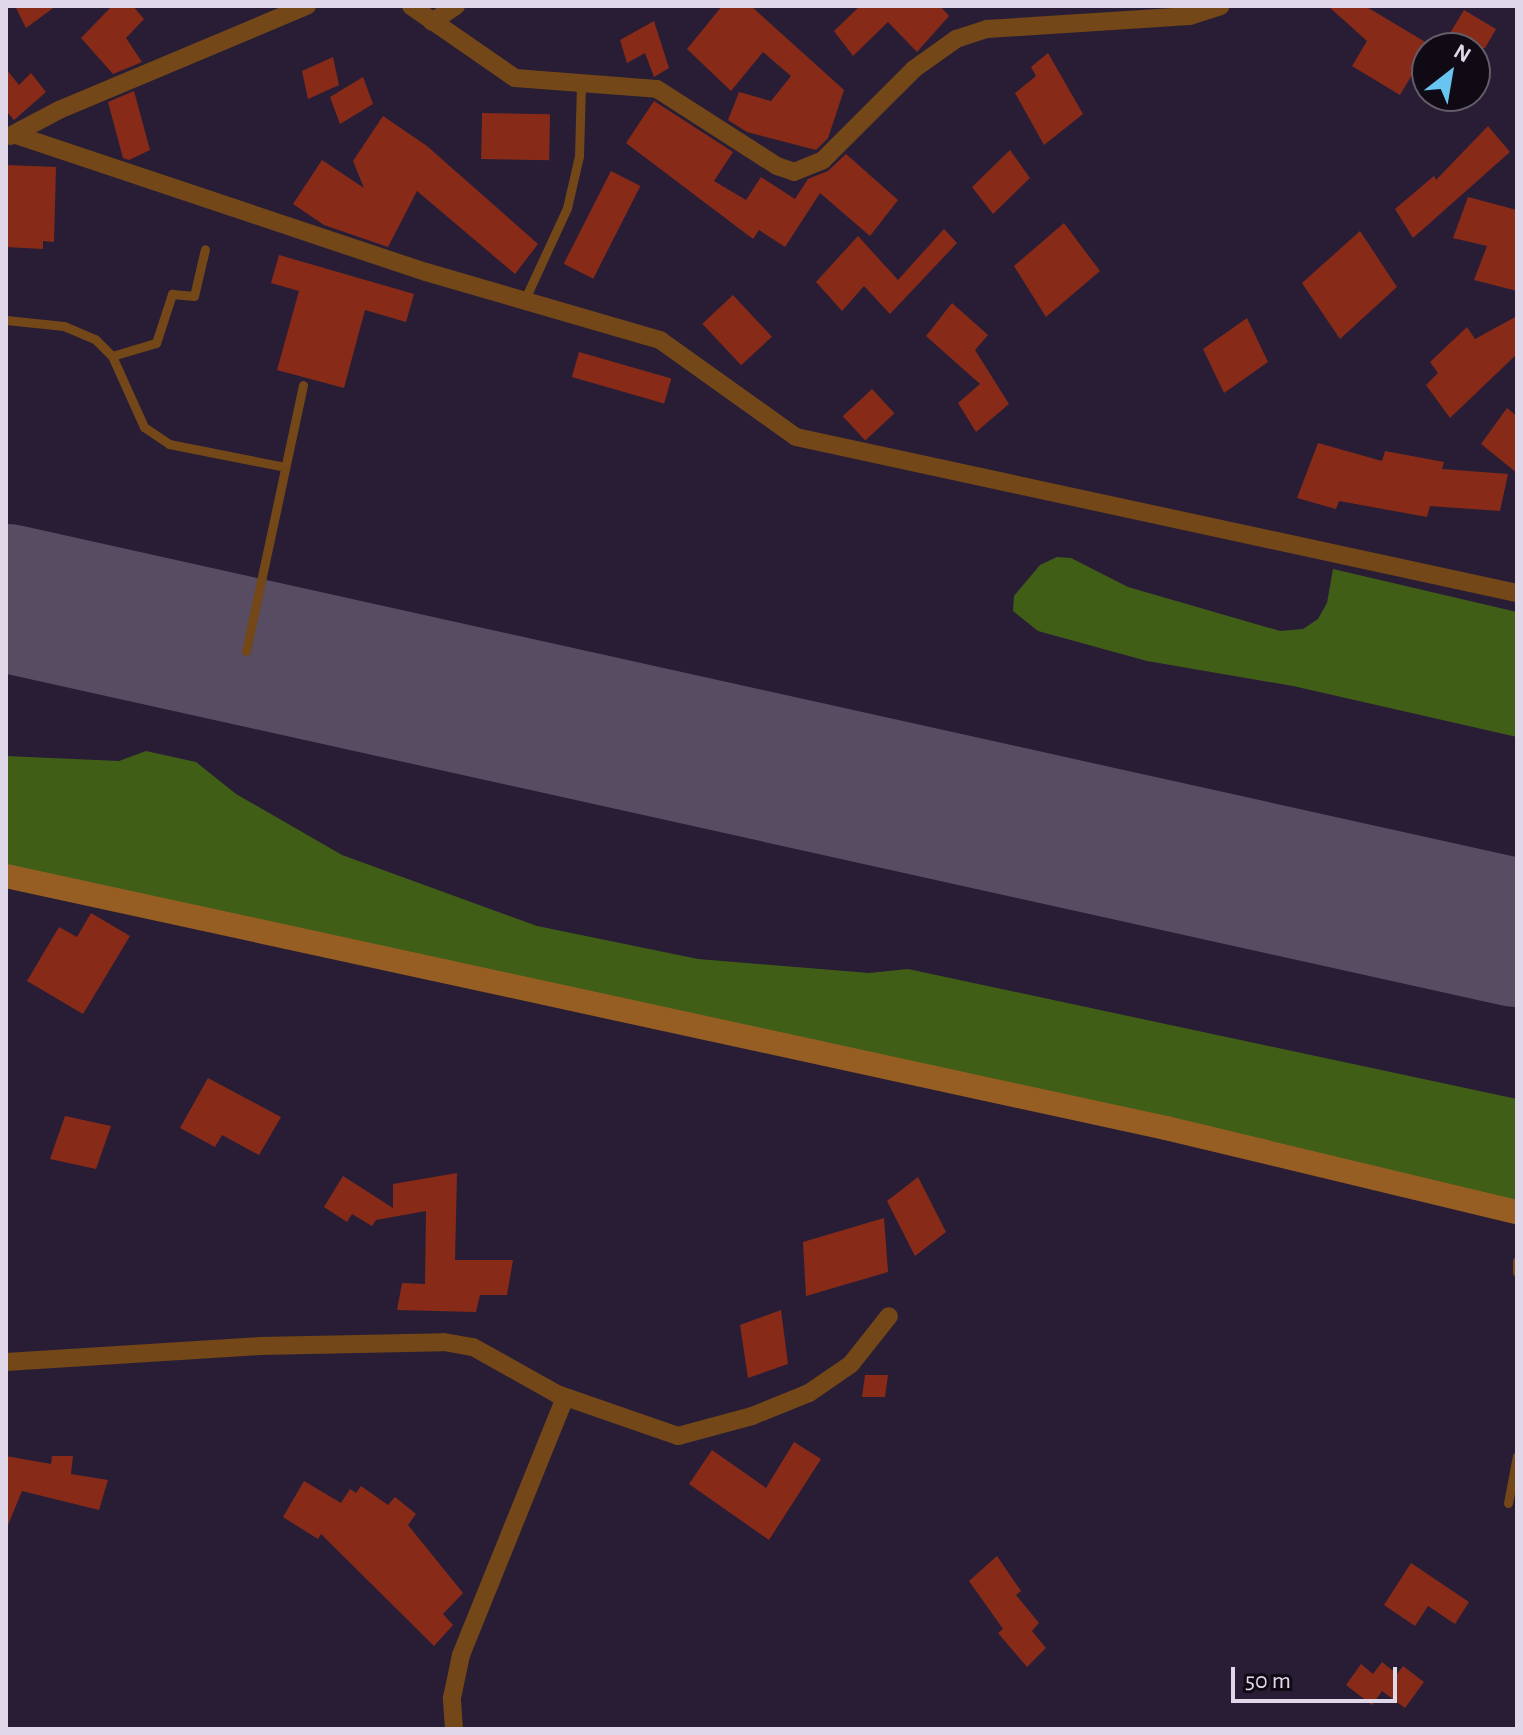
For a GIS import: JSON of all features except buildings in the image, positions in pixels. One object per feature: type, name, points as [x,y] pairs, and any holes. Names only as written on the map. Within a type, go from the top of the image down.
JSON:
[{"type":"street","points":[[11,136],[59,110],[307,6]]},
{"type":"street","points":[[411,6],[515,78],[657,89],[794,172],[823,160],[898,83],[956,39],[987,29],[1190,16],[1220,6]]},
{"type":"street","points":[[432,22],[456,6]]},
{"type":"street","points":[[11,136],[524,301],[660,340],[796,437],[1517,593]]},
{"type":"street","points":[[6,876],[1166,1128],[1517,1212]]},
{"type":"street","points":[[6,1362],[260,1346],[444,1342],[473,1347],[565,1398],[678,1436],[752,1416],[809,1393],[851,1364],[889,1316]]},
{"type":"street","points":[[454,1729],[452,1698],[461,1655],[565,1398]]},
{"type":"lane","points":[[524,301],[567,208],[579,156],[581,83]]},
{"type":"lane","points":[[112,356],[156,343],[172,294],[194,296],[205,249]]},
{"type":"lane","points":[[6,320],[64,326],[95,339],[112,356],[144,427],[169,444],[285,467]]},
{"type":"lane","points":[[246,651],[303,385]]},
{"type":"lane","points":[[1517,1261],[1517,1272]]},
{"type":"lane","points":[[1508,1503],[1517,1456]]},
{"type":"green space","points":[[1057,557],[1071,558],[1128,587],[1280,631],[1303,629],[1318,619],[1327,603],[1333,569],[1517,612],[1517,737],[1293,686],[1147,661],[1038,631],[1013,611],[1014,596],[1040,565]]},
{"type":"green space","points":[[146,751],[196,762],[236,794],[342,855],[537,926],[698,959],[869,973],[908,969],[1517,1099],[1517,1203],[6,865],[6,756],[119,761]]},
{"type":"runway","points":[[6,598],[1517,933]]}]
